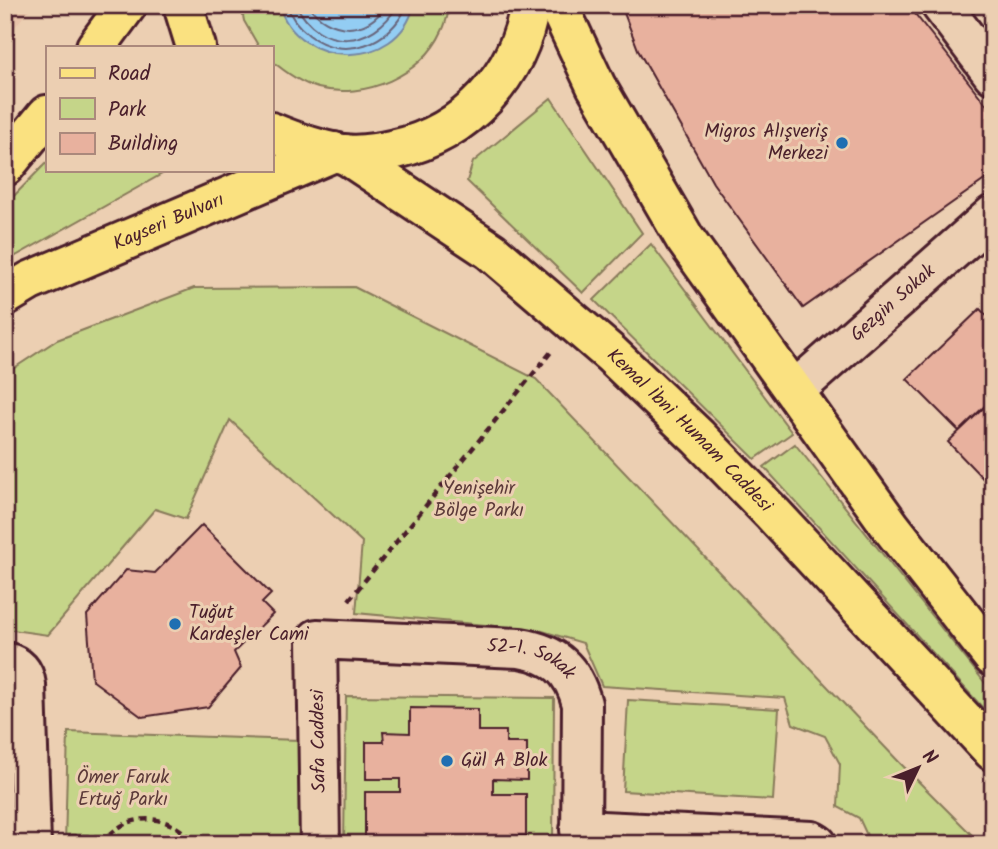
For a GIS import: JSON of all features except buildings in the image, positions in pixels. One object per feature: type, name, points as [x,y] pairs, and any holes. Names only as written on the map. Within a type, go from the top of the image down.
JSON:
[{"type":"main road","points":[[97,46],[127,5]]},
{"type":"main road","points":[[183,5],[196,46]]},
{"type":"main road","points":[[273,133],[306,147],[340,153],[379,153],[414,145],[445,131],[473,110],[497,85],[515,55],[527,23],[530,5]]},
{"type":"main road","points":[[558,5],[596,86],[685,239],[891,527],[993,657]]},
{"type":"main road","points":[[5,166],[46,116]]},
{"type":"main road","name":"Kayseri Bulvarı","points":[[5,296],[30,281],[340,153]]},
{"type":"main road","name":"Kemal İbni Humam Caddesi","points":[[340,153],[491,251],[611,354],[735,475],[993,751]]},
{"type":"street","points":[[941,5],[993,74]]},
{"type":"street","name":"Gezgin Sokak","points":[[795,390],[993,215]]},
{"type":"street","name":"52-1. Sokak","points":[[317,639],[520,648],[539,651],[560,664],[577,684],[582,704],[581,837]]},
{"type":"street","name":"Safa Caddesi","points":[[317,639],[320,844]]},
{"type":"street","points":[[13,666],[26,685],[31,844]]},
{"type":"street","points":[[581,837],[812,841],[817,844]]},
{"type":"path","points":[[317,639],[574,323]]},
{"type":"path","points":[[102,844],[115,829],[126,823],[150,818],[173,824],[183,830],[194,844]]},
{"type":"shaded area","points":[[5,5],[33,5],[5,39]]},
{"type":"green space","points":[[241,5],[450,5],[445,25],[433,47],[421,61],[390,81],[354,90],[318,88],[287,73],[273,62],[273,46],[258,46],[244,21]]},
{"type":"green space","points":[[551,98],[642,233],[583,293],[467,181],[473,162]]},
{"type":"green space","points":[[46,163],[46,172],[165,172],[5,262],[5,205]]},
{"type":"green space","points":[[651,244],[792,433],[755,459],[594,300]]},
{"type":"green space","name":"Yenişehir Bölge Parkı","points":[[354,287],[536,379],[900,763],[981,844],[871,844],[859,818],[838,807],[840,764],[825,736],[793,724],[785,698],[602,686],[583,643],[539,630],[356,613],[362,542],[230,420],[186,519],[155,509],[48,635],[5,629],[5,374],[57,340],[194,288]]},
{"type":"green space","points":[[795,444],[993,693],[993,719],[764,467]]},
{"type":"green space","points":[[346,696],[554,698],[553,844],[344,844]]},
{"type":"green space","points":[[628,700],[779,709],[773,800],[623,791]]},
{"type":"green space","name":"Ömer Faruk Ertuğ Parkı","points":[[68,732],[300,740],[299,844],[65,844]]},
{"type":"water","points":[[279,5],[414,5],[404,27],[389,42],[369,51],[347,54],[325,51],[305,41],[289,26]]},
{"type":"place","name":"Migros Alışveriş Merkezi","points":[[842,143]]},
{"type":"place","name":"Tuğut Kardeşler Cami","points":[[175,624]]},
{"type":"place","name":"Gül A Blok","points":[[447,761]]}]
